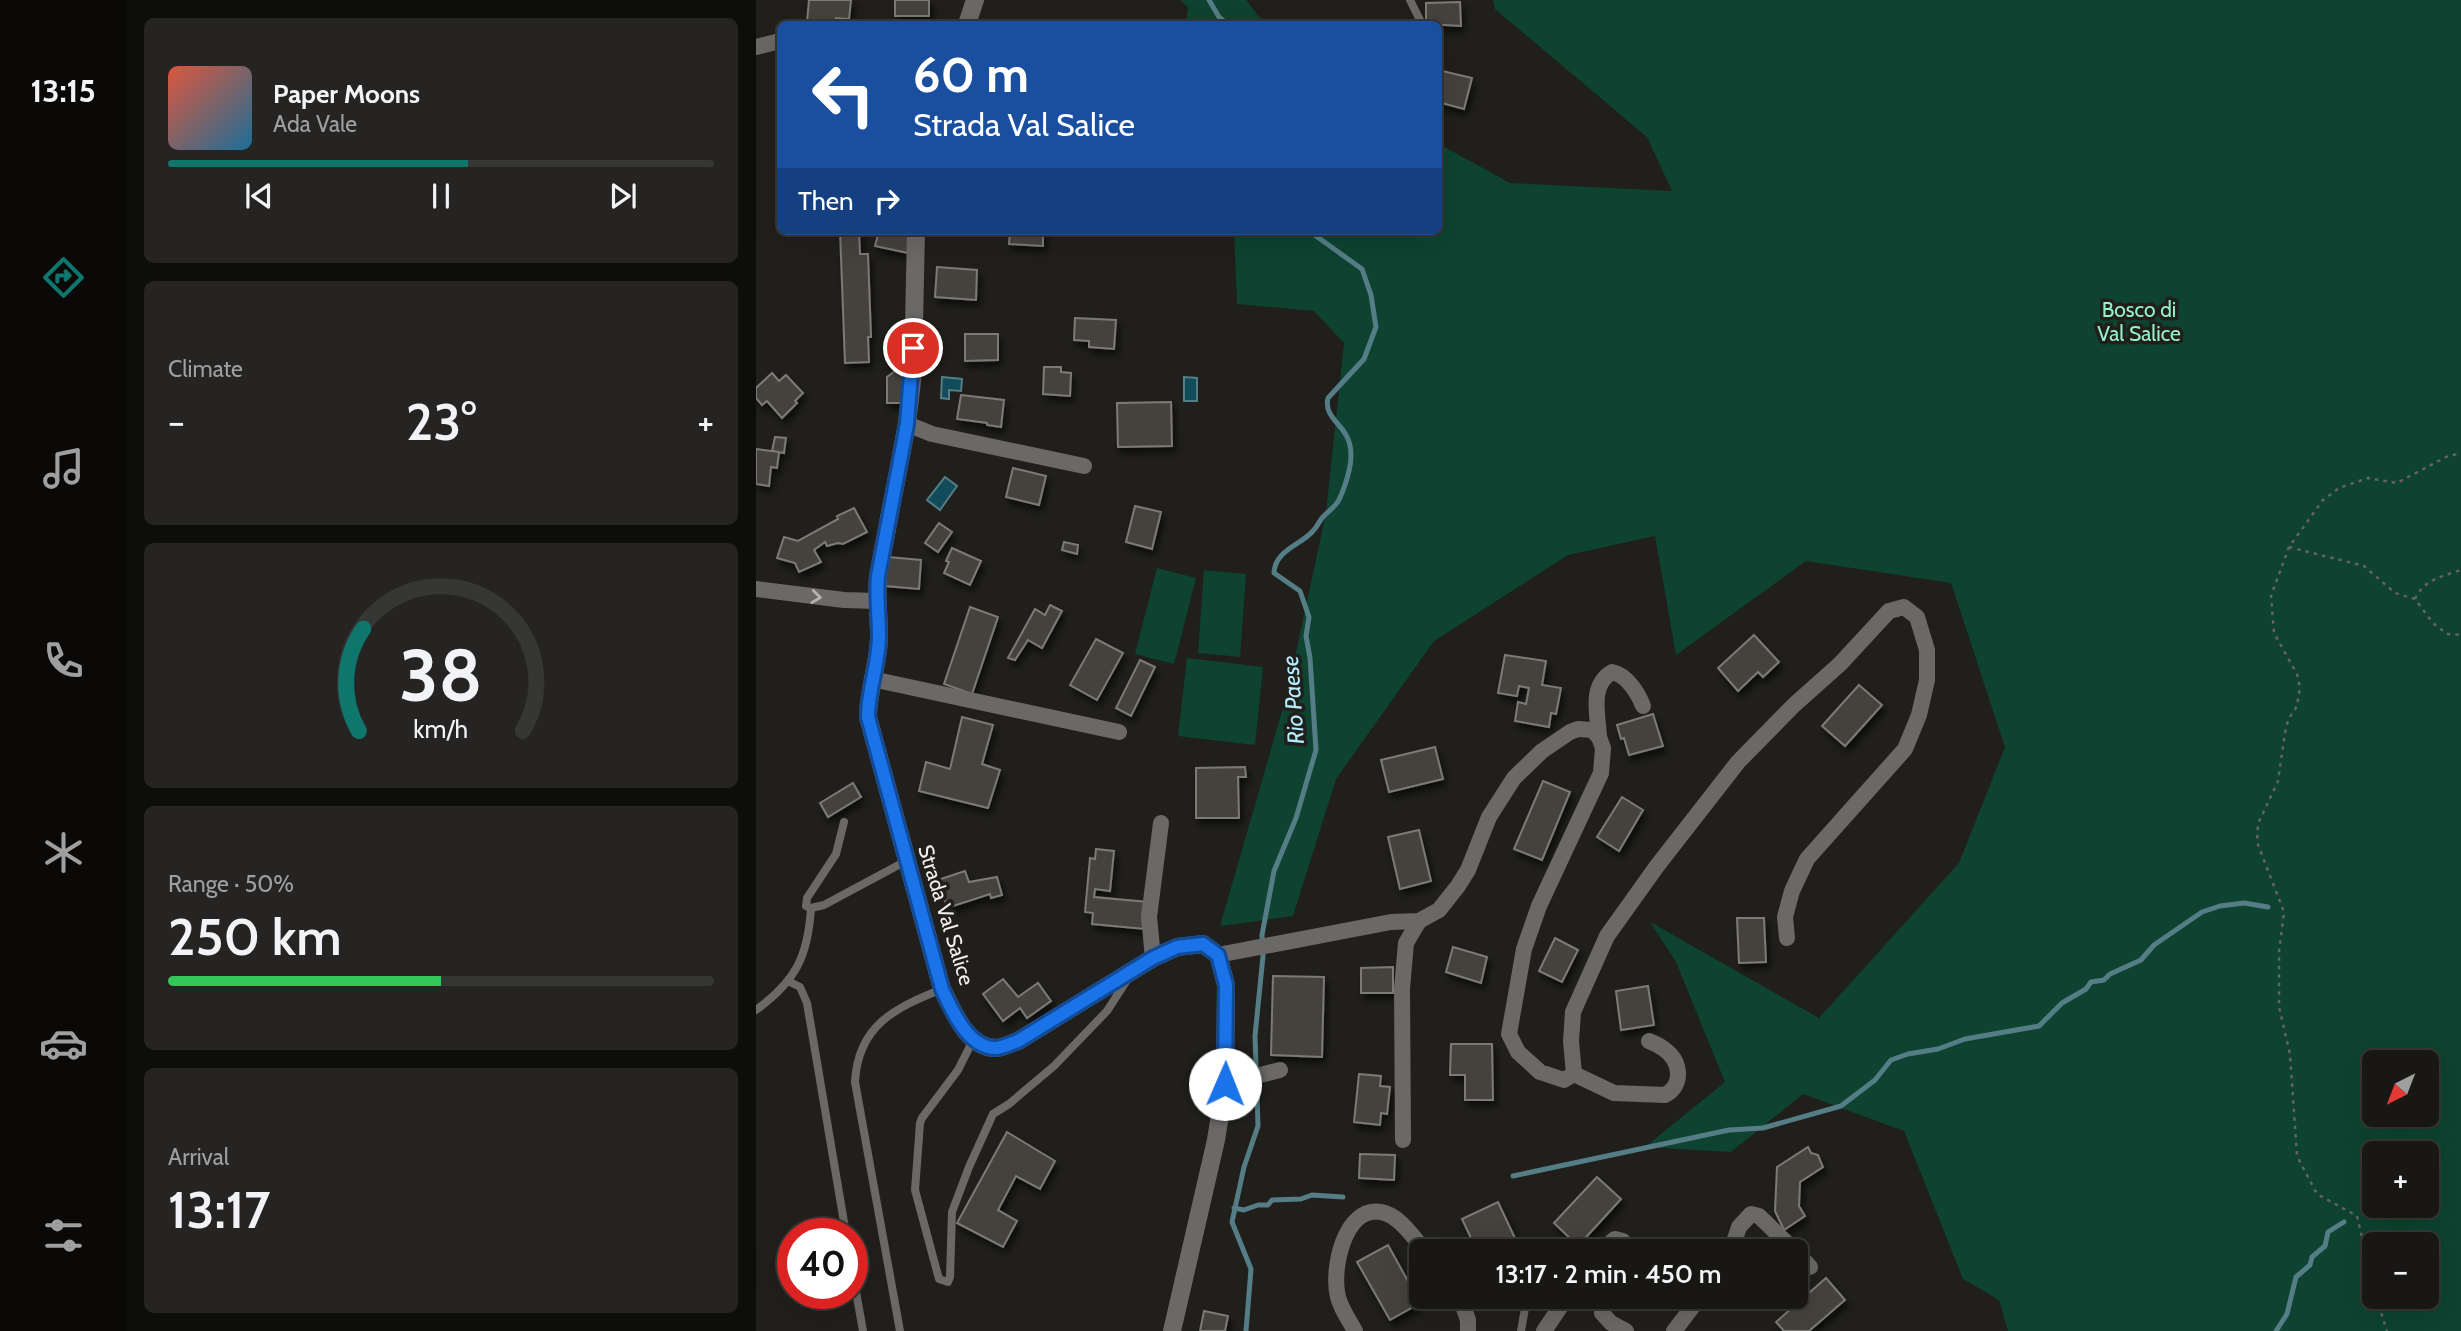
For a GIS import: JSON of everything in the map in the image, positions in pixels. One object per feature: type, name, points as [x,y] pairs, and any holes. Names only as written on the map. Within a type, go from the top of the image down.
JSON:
[{"type":"street","points":[[968,21],[975,0]]},
{"type":"street","points":[[756,47],[777,42]]},
{"type":"street","name":"Strada Val Salice","points":[[916,235],[913,372],[907,424],[884,536],[876,601],[879,636],[868,717],[942,989],[956,1017],[973,1040]]},
{"type":"street","points":[[907,424],[932,433],[1084,466]]},
{"type":"street","points":[[756,589],[844,600],[876,601]]},
{"type":"street","points":[[1574,1074],[1573,1012],[1607,936],[1657,866],[1738,762],[1794,705],[1840,664],[1889,611],[1904,607],[1917,617],[1927,650],[1927,680],[1919,715],[1905,749],[1807,859],[1792,891],[1785,917],[1787,938]]},
{"type":"street","points":[[1574,1074],[1564,1080],[1540,1072],[1518,1052],[1509,1034],[1524,949],[1539,906],[1601,773],[1603,756],[1596,694],[1607,675],[1612,672],[1623,677],[1637,692],[1643,706]]},
{"type":"street","points":[[872,679],[1119,732]]},
{"type":"street","points":[[1218,955],[1391,922],[1419,921],[1439,910],[1468,870],[1489,817],[1514,778],[1542,751],[1570,732],[1586,728],[1599,737]]},
{"type":"street","points":[[1153,958],[1149,918],[1161,823]]},
{"type":"street","points":[[1403,1140],[1402,988],[1406,943],[1419,921]]},
{"type":"street","points":[[973,1040],[996,1048],[1018,1041],[1153,958],[1177,947],[1203,944],[1218,955],[1226,985],[1225,1084],[1216,1140],[1172,1331]]},
{"type":"street","points":[[1574,1074],[1614,1093],[1665,1095],[1677,1084],[1679,1073],[1675,1061],[1665,1049],[1649,1041]]},
{"type":"street","points":[[1225,1084],[1266,1074]]},
{"type":"street","points":[[1355,1331],[1338,1300],[1336,1286],[1343,1242],[1349,1228],[1360,1216],[1368,1212],[1380,1212],[1390,1215],[1413,1239]]},
{"type":"street","points":[[1735,1239],[1739,1227],[1751,1214],[1759,1216],[1782,1239]]},
{"type":"street","points":[[1464,1309],[1468,1331]]},
{"type":"street","points":[[1544,1331],[1559,1309]]},
{"type":"street","points":[[1603,1309],[1602,1313],[1611,1323],[1626,1331]]},
{"type":"street","points":[[1674,1331],[1691,1309]]},
{"type":"lane","points":[[1410,0],[1420,21]]},
{"type":"lane","points":[[844,821],[836,854],[807,898],[806,906],[811,908],[824,905],[906,861]]},
{"type":"lane","points":[[756,1010],[788,981],[803,957],[809,938],[811,908]]},
{"type":"lane","points":[[973,1040],[958,1070],[920,1123],[915,1190],[939,1279],[944,1282],[948,1282],[950,1277],[952,1212],[993,1114],[1054,1066],[1107,1011],[1135,969]]},
{"type":"lane","points":[[788,981],[800,987],[807,1003],[843,1218]]},
{"type":"lane","points":[[900,1331],[855,1082],[856,1066],[862,1045],[873,1029],[902,1005],[942,989]]},
{"type":"lane","points":[[859,1309],[863,1331]]},
{"type":"lane","points":[[1521,1331],[1525,1309]]},
{"type":"path","points":[[2362,1238],[2357,1216],[2317,1195],[2297,1156],[2290,1054],[2279,1007],[2279,952],[2284,912],[2257,842],[2259,824],[2278,781],[2288,720],[2297,706],[2300,687],[2297,674],[2274,632],[2271,596],[2289,547],[2323,500],[2339,488],[2368,478],[2397,483],[2446,457],[2461,453]]},
{"type":"path","points":[[2289,547],[2364,565],[2395,593],[2415,598],[2440,629],[2447,634],[2461,635]]},
{"type":"path","points":[[2415,598],[2426,583],[2461,570]]},
{"type":"path","points":[[2379,1309],[2387,1331]]},
{"type":"green space","points":[[1181,0],[1246,0],[1263,21],[1186,21],[1188,8]]},
{"type":"green space","name":"Bosco di Val Salice","points":[[1493,0],[2461,0],[2461,1331],[2008,1331],[1999,1300],[1963,1279],[1904,1131],[1803,1094],[1731,1152],[1645,1147],[1725,1082],[1676,962],[1650,922],[1819,1018],[1959,863],[2005,747],[1951,583],[1806,561],[1676,655],[1655,536],[1568,555],[1434,641],[1336,779],[1293,916],[1220,926],[1287,694],[1326,513],[1344,343],[1314,311],[1237,304],[1234,235],[1442,235],[1442,146],[1510,183],[1672,191],[1647,137],[1495,9]]},
{"type":"green space","points":[[1157,568],[1196,578],[1174,664],[1135,654]]},
{"type":"green space","points":[[1204,570],[1246,574],[1240,657],[1198,653]]},
{"type":"green space","points":[[1187,658],[1263,667],[1255,745],[1178,736]]},
{"type":"water","points":[[942,377],[962,379],[961,391],[949,390],[949,399],[941,398]]},
{"type":"water","points":[[1184,377],[1197,378],[1197,401],[1184,401]]},
{"type":"water","points":[[945,477],[957,486],[940,510],[927,500]]},
{"type":"building","points":[[809,0],[851,0],[849,19],[807,21]]},
{"type":"building","points":[[895,0],[929,0],[929,16],[895,16]]},
{"type":"building","points":[[1460,2],[1461,26],[1442,25],[1442,21],[1426,21],[1426,3]]},
{"type":"building","points":[[1442,71],[1472,78],[1464,109],[1442,103]]},
{"type":"building","points":[[840,235],[859,235],[860,254],[868,254],[871,337],[868,337],[869,362],[845,363]]},
{"type":"building","points":[[878,235],[910,235],[908,253],[875,246]]},
{"type":"building","points":[[1010,235],[1043,235],[1043,246],[1009,244]]},
{"type":"building","points":[[937,267],[977,270],[976,300],[935,297]]},
{"type":"building","points":[[1075,318],[1116,320],[1114,349],[1089,347],[1089,341],[1074,340]]},
{"type":"building","points":[[965,334],[998,334],[998,360],[965,361]]},
{"type":"building","points":[[1044,367],[1061,367],[1061,372],[1071,373],[1070,396],[1043,394]]},
{"type":"building","points":[[895,371],[903,377],[903,403],[887,403],[887,377]]},
{"type":"building","points":[[772,373],[779,381],[786,375],[803,393],[782,418],[767,401],[762,405],[756,398],[756,388]]},
{"type":"building","points":[[961,395],[1004,400],[1001,427],[957,419]]},
{"type":"building","points":[[1171,402],[1172,446],[1118,447],[1117,403]]},
{"type":"building","points":[[775,437],[786,438],[784,453],[772,451]]},
{"type":"building","points":[[756,449],[779,452],[777,468],[771,467],[769,486],[756,484]]},
{"type":"building","points":[[1013,468],[1046,476],[1039,505],[1006,497]]},
{"type":"building","points":[[1135,506],[1161,512],[1152,549],[1126,542]]},
{"type":"building","points":[[854,508],[867,532],[843,544],[827,546],[825,542],[814,550],[821,562],[799,572],[795,563],[777,558],[784,537],[798,541]]},
{"type":"building","points":[[939,523],[952,532],[938,552],[925,543]]},
{"type":"building","points":[[1064,542],[1078,545],[1077,554],[1062,550]]},
{"type":"building","points":[[952,548],[981,561],[970,585],[944,573]]},
{"type":"building","points":[[888,557],[921,560],[919,589],[885,586]]},
{"type":"building","points":[[1050,605],[1062,611],[1042,648],[1028,640],[1015,660],[1008,658],[1035,609],[1045,615]]},
{"type":"building","points":[[970,607],[998,617],[972,694],[944,684]]},
{"type":"building","points":[[1754,635],[1779,662],[1763,677],[1758,672],[1738,691],[1718,668]]},
{"type":"building","points":[[1096,639],[1123,653],[1097,700],[1070,685]]},
{"type":"building","points":[[1505,655],[1546,661],[1542,685],[1561,688],[1556,714],[1551,713],[1549,727],[1515,721],[1518,702],[1526,704],[1529,688],[1519,686],[1517,696],[1498,693]]},
{"type":"building","points":[[1140,660],[1155,667],[1131,716],[1116,708]]},
{"type":"building","points":[[1859,685],[1882,705],[1845,746],[1822,726]]},
{"type":"building","points":[[1653,714],[1663,746],[1629,755],[1617,725]]},
{"type":"building","points":[[962,717],[993,725],[982,764],[1000,770],[988,808],[919,791],[926,762],[950,769]]},
{"type":"building","points":[[1435,747],[1443,779],[1389,792],[1381,760]]},
{"type":"building","points":[[1245,767],[1246,777],[1238,777],[1239,818],[1196,818],[1196,768]]},
{"type":"building","points":[[1543,781],[1570,792],[1542,860],[1514,849]]},
{"type":"building","points":[[853,783],[861,797],[828,817],[820,803]]},
{"type":"building","points":[[1622,797],[1643,810],[1619,851],[1597,837]]},
{"type":"building","points":[[1419,830],[1431,881],[1400,889],[1388,837]]},
{"type":"building","points":[[1096,849],[1114,851],[1110,891],[1095,889],[1094,897],[1148,902],[1145,929],[1092,924],[1093,913],[1085,912],[1090,858],[1095,859]]},
{"type":"building","points":[[965,871],[969,882],[997,877],[1002,895],[991,898],[990,894],[947,908],[938,880]]},
{"type":"building","points":[[1737,918],[1764,918],[1766,962],[1739,963]]},
{"type":"building","points":[[1555,938],[1578,950],[1562,982],[1539,971]]},
{"type":"building","points":[[1453,947],[1487,957],[1481,983],[1446,972]]},
{"type":"building","points":[[1393,967],[1393,993],[1361,993],[1361,968]]},
{"type":"building","points":[[1273,976],[1324,977],[1322,1057],[1271,1055]]},
{"type":"building","points":[[1003,979],[1018,997],[1038,983],[1051,1001],[1027,1018],[1020,1008],[1003,1021],[983,994]]},
{"type":"building","points":[[1648,986],[1654,1025],[1621,1030],[1616,991]]},
{"type":"building","points":[[1451,1044],[1492,1044],[1493,1100],[1465,1100],[1465,1075],[1450,1075]]},
{"type":"building","points":[[1359,1074],[1381,1076],[1380,1086],[1390,1087],[1387,1114],[1381,1113],[1380,1125],[1354,1122]]},
{"type":"building","points":[[1007,1132],[1055,1161],[1040,1189],[1016,1176],[998,1210],[1017,1221],[1003,1247],[957,1223]]},
{"type":"building","points":[[1808,1147],[1811,1153],[1818,1155],[1823,1167],[1800,1182],[1799,1206],[1805,1216],[1784,1230],[1775,1211],[1777,1167]]},
{"type":"building","points":[[1360,1154],[1395,1155],[1394,1180],[1359,1178]]},
{"type":"building","points":[[1597,1177],[1621,1199],[1584,1239],[1571,1239],[1554,1223]]},
{"type":"building","points":[[1498,1202],[1515,1239],[1471,1239],[1462,1219]]},
{"type":"building","points":[[1388,1245],[1409,1283],[1409,1309],[1390,1320],[1357,1262]]},
{"type":"building","points":[[1826,1278],[1845,1300],[1809,1331],[1784,1331],[1776,1322],[1791,1309],[1808,1309],[1808,1294]]},
{"type":"building","points":[[1204,1311],[1228,1316],[1225,1331],[1200,1331]]},
{"type":"waterway","name":"Rio Paese","points":[[1209,0],[1224,21]]},
{"type":"waterway","name":"Rio Paese","points":[[1246,1331],[1251,1269],[1232,1222],[1244,1167],[1258,1126],[1255,1036],[1263,956],[1262,935],[1274,871],[1296,818],[1316,750],[1306,636],[1309,617],[1300,591],[1274,573],[1275,565],[1284,553],[1313,531],[1340,498],[1349,471],[1351,449],[1346,435],[1330,414],[1328,398],[1364,359],[1376,327],[1371,295],[1362,269],[1315,235]]},
{"type":"waterway","points":[[1513,1176],[1729,1130],[1763,1128],[1841,1106],[1875,1080],[1891,1060],[1938,1049],[1965,1039],[2039,1026],[2062,1003],[2086,989],[2091,982],[2104,980],[2110,974],[2141,960],[2154,945],[2202,912],[2244,903],[2268,907]]},
{"type":"waterway","points":[[1234,1208],[1244,1210],[1268,1205],[1272,1200],[1301,1199],[1312,1195],[1343,1197]]},
{"type":"waterway","points":[[2276,1331],[2287,1314],[2296,1277],[2325,1246],[2328,1232],[2344,1222]]},
{"type":"route","points":[[913,348],[907,424],[878,576],[876,601],[879,636],[868,699],[868,717],[942,989],[956,1017],[973,1040],[996,1048],[1018,1041],[1153,958],[1177,947],[1203,944],[1218,955],[1226,985],[1225,1084]]}]
